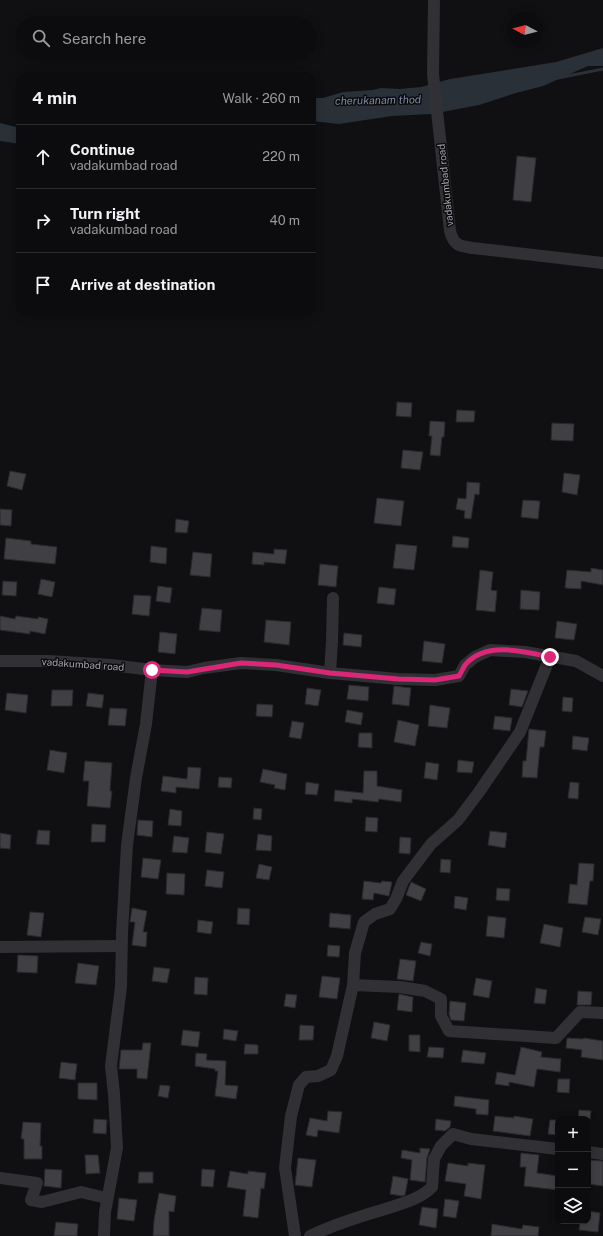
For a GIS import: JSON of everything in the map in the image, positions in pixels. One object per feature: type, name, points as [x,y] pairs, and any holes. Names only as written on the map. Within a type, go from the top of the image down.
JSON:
[{"type":"street","name":"vadakumbad road","points":[[434,0],[433,74],[450,231],[453,241],[458,246],[603,263]]},
{"type":"street","points":[[330,673],[333,598]]},
{"type":"street","name":"vadakumbad road","points":[[0,661],[49,661],[187,672],[241,663],[276,665],[330,673],[435,680],[459,676],[465,665],[475,657],[490,650],[525,652],[576,661],[603,676]]},
{"type":"street","points":[[295,1236],[285,1168],[292,1116],[299,1085],[306,1077],[318,1076],[331,1070],[337,1056],[353,985],[355,953],[364,922],[375,914],[390,909],[404,882],[431,844],[458,820],[479,792],[520,732],[550,657]]},
{"type":"street","points":[[104,1236],[105,1212],[117,1148],[111,1066],[121,987],[121,946],[127,845],[136,778],[146,724],[152,670]]},
{"type":"street","points":[[0,947],[121,946]]},
{"type":"street","points":[[353,985],[400,987],[425,991],[441,999],[441,1016],[449,1031],[556,1038],[580,1012],[603,1013]]},
{"type":"street","points":[[316,1235],[347,1221],[413,1200],[427,1192],[432,1188],[434,1159],[441,1146],[453,1134],[471,1138],[555,1149]]},
{"type":"street","points":[[591,1152],[603,1154]]},
{"type":"street","points":[[0,1178],[37,1184],[31,1200],[42,1202],[81,1192],[102,1198]]},
{"type":"water","name":"cherukanam thod","points":[[603,48],[603,66],[588,66],[543,86],[479,105],[432,114],[392,116],[339,124],[316,121],[316,98],[323,98],[343,92],[381,88],[400,89],[421,87],[450,79],[556,62]]},
{"type":"water","points":[[0,123],[16,127],[16,143],[0,141]]},
{"type":"building","points":[[517,156],[536,158],[531,202],[513,200]]},
{"type":"building","points":[[397,402],[412,403],[411,417],[396,416]]},
{"type":"building","points":[[457,410],[475,411],[474,422],[456,422]]},
{"type":"building","points":[[430,421],[445,422],[440,456],[430,455],[432,436],[429,436]]},
{"type":"building","points":[[552,423],[574,424],[573,441],[551,440]]},
{"type":"building","points":[[403,450],[423,452],[420,470],[401,468]]},
{"type":"building","points":[[10,471],[26,474],[22,490],[7,486]]},
{"type":"building","points":[[564,473],[580,475],[577,495],[562,492]]},
{"type":"building","points":[[467,482],[480,483],[479,495],[475,494],[471,519],[464,518],[465,511],[456,509],[458,498],[466,499]]},
{"type":"building","points":[[377,498],[404,501],[401,526],[374,523]]},
{"type":"building","points":[[523,500],[540,501],[538,519],[521,517]]},
{"type":"building","points":[[0,509],[12,510],[11,526],[0,525]]},
{"type":"building","points":[[176,519],[189,521],[187,533],[175,532]]},
{"type":"building","points":[[453,536],[469,538],[468,548],[452,547]]},
{"type":"building","points":[[6,538],[31,541],[31,544],[57,547],[55,564],[4,559]]},
{"type":"building","points":[[396,544],[417,546],[414,570],[393,568]]},
{"type":"building","points":[[151,546],[167,548],[166,564],[150,562]]},
{"type":"building","points":[[274,549],[287,550],[285,564],[264,562],[264,565],[252,564],[253,552],[274,554]]},
{"type":"building","points":[[193,552],[212,554],[210,577],[190,575]]},
{"type":"building","points":[[320,564],[338,566],[336,587],[318,585]]},
{"type":"building","points":[[591,568],[603,570],[603,585],[581,581],[581,589],[565,588],[567,570],[591,572]]},
{"type":"building","points":[[480,570],[493,572],[491,590],[497,591],[495,612],[476,610]]},
{"type":"building","points":[[41,579],[55,582],[52,597],[38,594]]},
{"type":"building","points":[[3,581],[17,582],[16,596],[2,595]]},
{"type":"building","points":[[158,586],[172,588],[170,603],[156,601]]},
{"type":"building","points":[[379,587],[396,589],[394,605],[377,603]]},
{"type":"building","points":[[521,590],[540,592],[539,610],[520,609]]},
{"type":"building","points":[[134,595],[151,596],[149,616],[132,614]]},
{"type":"building","points":[[202,608],[222,610],[220,632],[199,630]]},
{"type":"building","points":[[0,616],[15,619],[16,616],[48,619],[45,634],[30,631],[30,634],[0,630]]},
{"type":"building","points":[[266,620],[291,622],[289,645],[264,642]]},
{"type":"building","points":[[557,621],[577,624],[574,640],[555,638]]},
{"type":"building","points":[[160,632],[177,634],[175,654],[158,652]]},
{"type":"building","points":[[344,633],[362,635],[361,647],[343,645]]},
{"type":"building","points":[[424,641],[445,644],[442,663],[422,661]]},
{"type":"building","points":[[349,685],[369,687],[368,701],[347,699]]},
{"type":"building","points":[[394,686],[411,688],[409,706],[392,704]]},
{"type":"building","points":[[307,688],[321,690],[318,706],[305,704]]},
{"type":"building","points":[[511,689],[528,691],[522,707],[509,705]]},
{"type":"building","points":[[52,690],[73,690],[72,706],[51,706]]},
{"type":"building","points":[[7,693],[28,695],[26,713],[5,710]]},
{"type":"building","points":[[88,693],[104,695],[102,708],[86,706]]},
{"type":"building","points":[[563,697],[573,698],[572,712],[562,711]]},
{"type":"building","points":[[257,704],[273,705],[272,717],[256,716]]},
{"type":"building","points":[[430,705],[450,708],[447,728],[428,726]]},
{"type":"building","points":[[110,708],[127,709],[125,726],[108,725]]},
{"type":"building","points":[[347,710],[363,713],[361,725],[345,722]]},
{"type":"building","points":[[495,716],[512,718],[510,731],[493,729]]},
{"type":"building","points":[[398,720],[419,725],[415,746],[394,742]]},
{"type":"building","points":[[292,721],[304,723],[301,739],[289,737]]},
{"type":"building","points":[[529,729],[546,731],[544,747],[540,747],[537,778],[522,777],[523,761],[526,761]]},
{"type":"building","points":[[359,733],[372,733],[372,748],[358,747]]},
{"type":"building","points":[[573,736],[589,738],[587,751],[572,749]]},
{"type":"building","points":[[50,750],[67,753],[64,773],[47,770]]},
{"type":"building","points":[[458,760],[474,762],[472,773],[457,772]]},
{"type":"building","points":[[85,761],[112,763],[110,791],[112,791],[110,808],[87,806],[89,781],[83,781]]},
{"type":"building","points":[[426,762],[439,764],[437,780],[424,778]]},
{"type":"building","points":[[188,767],[201,768],[199,789],[176,787],[176,793],[161,791],[163,776],[187,779]]},
{"type":"building","points":[[263,769],[287,774],[285,790],[274,788],[275,785],[260,782]]},
{"type":"building","points":[[364,771],[377,771],[377,786],[402,790],[401,802],[379,799],[378,802],[352,799],[352,803],[334,801],[335,790],[363,793]]},
{"type":"building","points":[[219,777],[232,778],[231,788],[218,787]]},
{"type":"building","points":[[306,782],[319,784],[317,795],[305,794]]},
{"type":"building","points":[[570,782],[579,783],[578,799],[568,798]]},
{"type":"building","points":[[254,808],[262,809],[261,820],[253,819]]},
{"type":"building","points":[[170,809],[182,811],[181,826],[168,825]]},
{"type":"building","points":[[366,817],[378,818],[377,832],[365,831]]},
{"type":"building","points":[[138,820],[153,821],[152,837],[137,835]]},
{"type":"building","points":[[92,824],[106,825],[105,842],[91,842]]},
{"type":"building","points":[[38,830],[50,831],[49,845],[36,844]]},
{"type":"building","points":[[490,831],[507,833],[505,848],[488,845]]},
{"type":"building","points":[[207,832],[224,834],[221,854],[205,852]]},
{"type":"building","points":[[0,833],[11,835],[10,849],[0,848]]},
{"type":"building","points":[[258,834],[272,836],[271,851],[256,850]]},
{"type":"building","points":[[174,836],[189,838],[187,853],[172,852]]},
{"type":"building","points":[[400,837],[411,838],[410,854],[399,853]]},
{"type":"building","points":[[143,858],[161,860],[158,879],[141,877]]},
{"type":"building","points":[[441,859],[451,860],[450,873],[440,872]]},
{"type":"building","points":[[579,863],[594,864],[593,881],[590,881],[587,905],[568,903],[570,884],[577,885]]},
{"type":"building","points":[[259,864],[272,867],[269,880],[256,878]]},
{"type":"building","points":[[207,870],[224,872],[222,888],[205,886]]},
{"type":"building","points":[[167,873],[185,874],[184,895],[166,894]]},
{"type":"building","points":[[364,881],[381,883],[382,881],[392,882],[389,896],[374,893],[373,900],[362,899]]},
{"type":"building","points":[[411,882],[426,889],[421,901],[406,895]]},
{"type":"building","points":[[497,888],[510,889],[509,901],[496,900]]},
{"type":"building","points":[[455,896],[468,898],[466,910],[454,908]]},
{"type":"building","points":[[132,908],[147,911],[143,932],[147,932],[146,947],[132,945],[135,922],[130,922]]},
{"type":"building","points":[[238,908],[250,909],[249,925],[237,924]]},
{"type":"building","points":[[30,912],[44,913],[41,937],[27,935]]},
{"type":"building","points":[[330,913],[351,915],[350,929],[329,927]]},
{"type":"building","points":[[488,916],[506,918],[504,938],[486,936]]},
{"type":"building","points":[[585,917],[601,919],[598,935],[582,932]]},
{"type":"building","points":[[198,920],[213,922],[211,934],[197,932]]},
{"type":"building","points":[[544,924],[563,928],[560,947],[540,943]]},
{"type":"building","points":[[421,942],[432,944],[430,956],[418,953]]},
{"type":"building","points":[[328,945],[340,946],[339,957],[327,956]]},
{"type":"building","points":[[18,955],[38,956],[37,973],[17,972]]},
{"type":"building","points":[[400,959],[416,961],[413,981],[397,979]]},
{"type":"building","points":[[78,963],[99,966],[96,985],[75,983]]},
{"type":"building","points":[[154,967],[170,969],[167,983],[152,981]]},
{"type":"building","points":[[322,976],[340,978],[337,999],[319,997]]},
{"type":"building","points":[[195,977],[208,978],[207,995],[194,994]]},
{"type":"building","points":[[476,978],[492,981],[489,998],[473,995]]},
{"type":"building","points":[[536,988],[547,990],[545,1004],[534,1003]]},
{"type":"building","points":[[578,991],[592,992],[591,1005],[577,1005]]},
{"type":"building","points":[[286,994],[297,995],[295,1008],[284,1006]]},
{"type":"building","points":[[399,994],[413,997],[412,1012],[397,1010]]},
{"type":"building","points":[[450,1001],[466,1003],[464,1021],[451,1020],[449,1014]]},
{"type":"building","points":[[374,1022],[390,1025],[387,1041],[371,1038]]},
{"type":"building","points":[[300,1025],[314,1026],[313,1040],[299,1040]]},
{"type":"building","points":[[224,1029],[238,1031],[236,1041],[223,1039]]},
{"type":"building","points":[[183,1030],[200,1032],[198,1047],[181,1045]]},
{"type":"building","points":[[409,1035],[420,1035],[420,1052],[409,1051]]},
{"type":"building","points":[[567,1038],[584,1038],[603,1041],[603,1060],[581,1057],[582,1050],[566,1048]]},
{"type":"building","points":[[143,1043],[151,1043],[147,1079],[137,1078],[137,1069],[119,1069],[121,1050],[142,1050]]},
{"type":"building","points":[[245,1044],[258,1045],[258,1054],[244,1054]]},
{"type":"building","points":[[429,1047],[444,1048],[443,1058],[427,1057]]},
{"type":"building","points":[[521,1047],[542,1052],[541,1057],[561,1059],[560,1072],[537,1069],[534,1087],[509,1082],[509,1086],[495,1084],[497,1072],[515,1075]]},
{"type":"building","points":[[463,1050],[486,1053],[484,1064],[461,1062]]},
{"type":"building","points":[[196,1053],[207,1054],[206,1060],[226,1061],[225,1085],[238,1086],[236,1099],[215,1096],[218,1071],[215,1071],[215,1069],[195,1066]]},
{"type":"building","points":[[61,1062],[77,1064],[75,1080],[59,1078]]},
{"type":"building","points":[[558,1079],[570,1079],[569,1093],[557,1092]]},
{"type":"building","points":[[78,1083],[97,1083],[97,1100],[78,1099]]},
{"type":"building","points":[[160,1085],[170,1086],[168,1098],[158,1096]]},
{"type":"building","points":[[455,1096],[489,1100],[488,1115],[476,1114],[476,1109],[454,1106]]},
{"type":"building","points":[[579,1110],[591,1111],[590,1116],[578,1116]]},
{"type":"building","points":[[328,1111],[342,1112],[339,1133],[318,1130],[317,1137],[306,1135],[310,1118],[327,1121]]},
{"type":"building","points":[[495,1116],[514,1118],[514,1116],[533,1119],[530,1136],[493,1131]]},
{"type":"building","points":[[94,1119],[107,1120],[106,1134],[93,1133]]},
{"type":"building","points":[[436,1119],[451,1121],[450,1127],[445,1131],[435,1130]]},
{"type":"building","points":[[550,1120],[555,1120],[555,1135],[548,1134]]},
{"type":"building","points":[[23,1122],[41,1123],[40,1146],[42,1146],[42,1159],[24,1159],[24,1139],[21,1139]]},
{"type":"building","points":[[420,1148],[430,1149],[427,1158],[425,1182],[410,1180],[412,1160],[401,1158],[402,1150],[420,1153]]},
{"type":"building","points":[[521,1153],[539,1155],[537,1173],[555,1176],[555,1190],[524,1186],[526,1167],[520,1167]]},
{"type":"building","points":[[85,1155],[98,1155],[100,1173],[86,1174]]},
{"type":"building","points":[[298,1158],[316,1160],[312,1187],[295,1185]]},
{"type":"building","points":[[591,1160],[603,1161],[603,1186],[591,1184]]},
{"type":"building","points":[[448,1163],[468,1166],[468,1163],[485,1165],[481,1199],[464,1196],[466,1184],[445,1181]]},
{"type":"building","points":[[45,1169],[62,1170],[61,1188],[44,1186]]},
{"type":"building","points":[[202,1169],[215,1170],[213,1187],[201,1186]]},
{"type":"building","points":[[230,1171],[248,1174],[248,1171],[266,1173],[264,1189],[261,1188],[258,1218],[243,1216],[246,1190],[227,1187]]},
{"type":"building","points":[[139,1172],[153,1172],[153,1183],[138,1183]]},
{"type":"building","points":[[393,1176],[408,1179],[405,1195],[390,1194]]},
{"type":"building","points":[[159,1193],[176,1196],[174,1212],[169,1211],[169,1236],[153,1236],[154,1220]]},
{"type":"building","points":[[119,1198],[137,1200],[134,1221],[117,1219]]},
{"type":"building","points":[[445,1199],[459,1201],[456,1218],[443,1216]]},
{"type":"building","points":[[422,1207],[438,1209],[436,1228],[419,1225]]},
{"type":"building","points":[[591,1212],[600,1213],[598,1232],[579,1230],[580,1224],[591,1224]]},
{"type":"building","points":[[56,1222],[78,1224],[77,1236],[54,1236]]},
{"type":"building","points":[[492,1224],[522,1229],[523,1225],[539,1227],[538,1236],[491,1236]]},
{"type":"waterway","points":[[558,78],[603,69]]},
{"type":"route","points":[[152,670],[187,672],[241,663],[276,665],[330,673],[398,679],[435,680],[450,679],[459,676],[465,665],[475,657],[490,650],[525,652],[550,657]]}]
